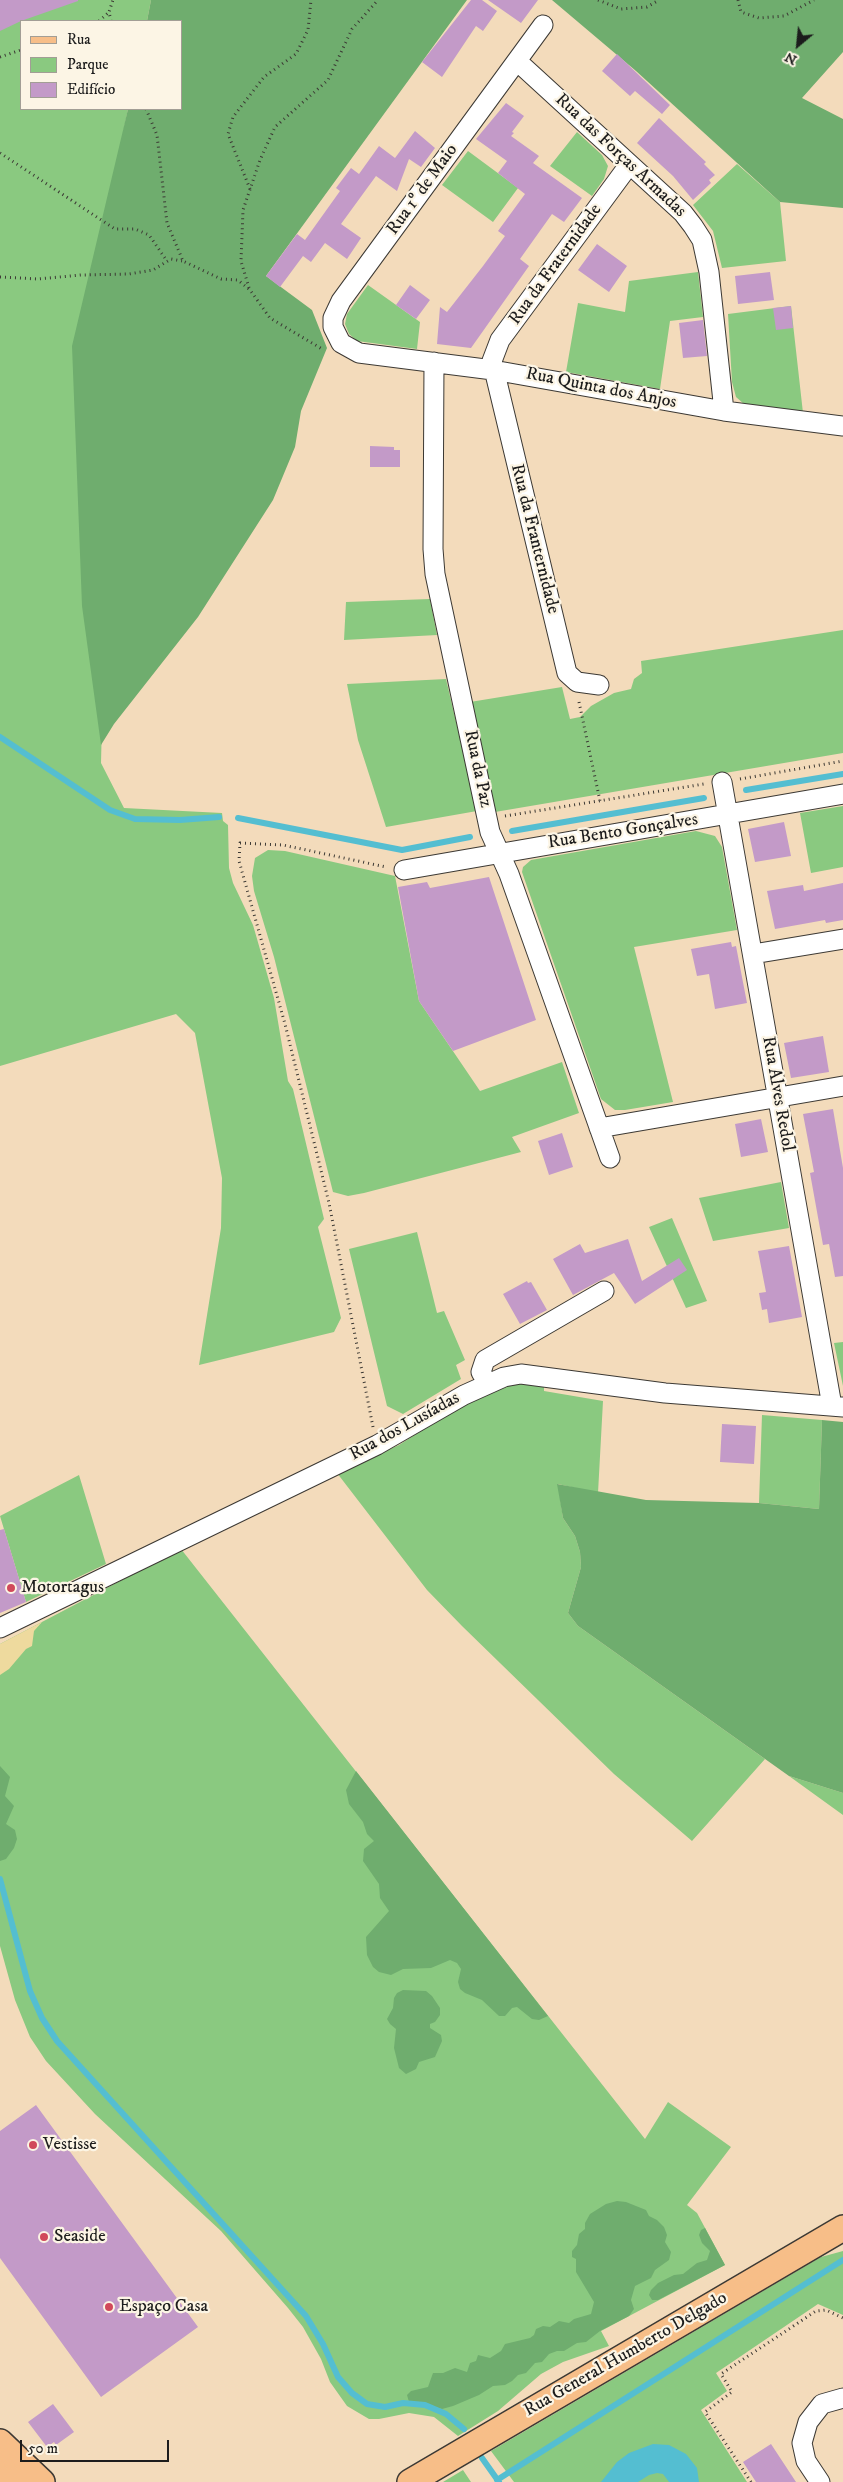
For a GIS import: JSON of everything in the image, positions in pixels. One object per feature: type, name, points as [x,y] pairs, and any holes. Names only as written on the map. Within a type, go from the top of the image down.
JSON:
[{"type":"main road","name":"Rua General Humberto Delgado","points":[[410,2482],[843,2228]]},
{"type":"main road","points":[[0,2442],[42,2482]]},
{"type":"main road","points":[[0,2468],[15,2482]]},
{"type":"street","name":"Rua 1º de Maio","points":[[359,353],[349,349],[336,335],[333,327],[336,309],[543,24]]},
{"type":"street","name":"Rua das Forças Armadas","points":[[517,61],[683,213],[702,240],[709,272],[724,411]]},
{"type":"street","name":"Rua da Fraternidade","points":[[494,370],[493,354],[500,340],[629,165]]},
{"type":"street","name":"Rua Quinta dos Anjos","points":[[359,353],[494,370],[724,411],[843,426]]},
{"type":"street","name":"Rua da Paz","points":[[434,362],[433,549],[436,574],[488,819],[498,853],[509,874],[610,1158]]},
{"type":"street","name":"Rua da Franternidade","points":[[494,370],[567,673],[576,682]]},
{"type":"street","points":[[576,682],[599,685]]},
{"type":"street","name":"Rua Alves Redol","points":[[722,782],[777,1097],[838,1406]]},
{"type":"street","name":"Rua Bento Gonçalves","points":[[404,870],[843,794]]},
{"type":"street","points":[[753,954],[843,939]]},
{"type":"street","points":[[599,1128],[843,1086]]},
{"type":"street","points":[[487,1383],[481,1372],[484,1360],[604,1291]]},
{"type":"street","name":"Rua dos Lusíadas","points":[[0,1628],[377,1445],[487,1383],[521,1374],[665,1393],[838,1406]]},
{"type":"street","points":[[820,2482],[806,2461],[802,2442],[808,2422],[822,2404],[843,2398]]},
{"type":"path","points":[[100,20],[109,12],[113,0]]},
{"type":"path","points":[[250,189],[228,134],[230,126],[233,117],[264,77],[296,54],[308,30],[311,0]]},
{"type":"path","points":[[250,290],[241,261],[243,210],[274,127],[328,80],[352,29],[378,0]]},
{"type":"path","points":[[598,0],[621,9],[647,7],[659,0]]},
{"type":"path","points":[[738,0],[741,12],[759,18],[784,16],[814,0]]},
{"type":"path","points":[[109,12],[111,20]]},
{"type":"path","points":[[0,57],[20,50]]},
{"type":"path","points":[[146,110],[157,135],[167,223],[183,261]]},
{"type":"path","points":[[0,153],[115,229],[135,229],[149,234],[167,261]]},
{"type":"path","points":[[0,277],[38,279],[81,275],[129,274],[152,270],[171,259],[183,261],[221,279],[238,280],[250,290],[270,318],[320,348]]},
{"type":"path","points":[[576,682],[580,714],[600,801]]},
{"type":"path","points":[[488,819],[843,761]]},
{"type":"path","points":[[377,1445],[329,1204],[285,1024],[239,861],[240,843],[283,845],[404,870]]},
{"type":"path","points":[[750,2482],[705,2412],[732,2392],[721,2374],[816,2311],[826,2310],[843,2318]]},
{"type":"green space","points":[[0,0],[151,0],[147,20],[20,20],[20,110],[128,110],[115,172],[101,763],[124,808],[222,813],[223,821],[228,825],[229,868],[233,883],[253,925],[274,998],[288,1081],[293,1089],[324,1219],[318,1227],[341,1318],[334,1332],[199,1365],[221,1228],[222,1178],[195,1033],[176,1014],[0,1066]]},
{"type":"green space","points":[[151,0],[467,0],[266,276],[312,310],[327,348],[301,411],[295,447],[273,500],[198,617],[114,724],[101,745],[82,606],[72,346],[128,110],[182,110],[182,20],[147,20]]},
{"type":"green space","points":[[552,0],[843,0],[843,52],[802,98],[843,119],[843,208],[780,202],[636,71]]},
{"type":"green space","points":[[577,132],[602,155],[608,166],[604,179],[592,196],[550,166]]},
{"type":"green space","points":[[468,151],[518,188],[493,222],[442,185]]},
{"type":"green space","points":[[737,164],[780,202],[786,261],[722,268],[713,231],[693,205]]},
{"type":"green space","points":[[698,272],[703,317],[670,321],[660,389],[566,372],[578,303],[625,312],[629,281]]},
{"type":"green space","points":[[368,285],[420,322],[417,349],[357,341],[349,334],[345,324],[347,314]]},
{"type":"green space","points":[[791,306],[803,413],[744,404],[736,397],[732,382],[728,314]]},
{"type":"green space","points":[[430,599],[437,635],[344,640],[346,602]]},
{"type":"green space","points":[[843,630],[843,753],[495,812],[470,702],[562,687],[570,719],[580,717],[591,706],[614,693],[631,689],[634,679],[642,673],[641,661]]},
{"type":"green space","points":[[446,679],[477,811],[386,827],[358,740],[347,684]]},
{"type":"green space","points":[[843,806],[843,867],[811,873],[800,813]]},
{"type":"green space","points":[[696,831],[715,836],[722,847],[737,930],[634,947],[673,1102],[615,1110],[601,1099],[522,872],[523,867],[531,860]]},
{"type":"green space","points":[[268,850],[285,851],[395,876],[419,1001],[480,1091],[562,1062],[579,1113],[512,1137],[521,1152],[364,1193],[348,1196],[333,1192],[274,957],[254,891],[252,876],[255,858]]},
{"type":"green space","points":[[781,1182],[789,1228],[713,1241],[699,1198]]},
{"type":"green space","points":[[672,1218],[707,1301],[686,1308],[649,1227]]},
{"type":"green space","points":[[417,1232],[437,1313],[444,1311],[465,1360],[456,1365],[461,1379],[403,1414],[387,1406],[349,1249]]},
{"type":"green space","points":[[843,1342],[843,1386],[834,1343]]},
{"type":"green space","points":[[516,1383],[544,1387],[544,1391],[603,1401],[598,1493],[558,1484],[563,1518],[575,1536],[580,1552],[581,1567],[568,1613],[578,1626],[765,1759],[692,1841],[614,1774],[427,1590],[337,1473],[399,1445],[452,1411],[490,1391]]},
{"type":"green space","points":[[762,1415],[822,1420],[819,1509],[759,1503]]},
{"type":"green space","points":[[822,1420],[843,1422],[843,1793],[789,1776],[578,1626],[568,1613],[581,1567],[580,1552],[575,1536],[563,1518],[557,1484],[646,1500],[759,1503],[819,1509]]},
{"type":"green space","points":[[79,1475],[106,1564],[26,1602],[0,1516]]},
{"type":"green space","points":[[181,1549],[645,2139],[668,2102],[731,2147],[687,2205],[697,2213],[725,2265],[601,2331],[609,2346],[563,2362],[541,2374],[498,2411],[458,2436],[434,2417],[409,2413],[369,2419],[347,2406],[330,2382],[321,2359],[303,2327],[288,2308],[221,2231],[95,2114],[46,2061],[30,2037],[15,2000],[0,1946],[0,1644]]},
{"type":"green space","points":[[0,1766],[10,1777],[5,1796],[14,1806],[6,1824],[15,1830],[17,1839],[14,1848],[6,1859],[0,1861]]},
{"type":"green space","points":[[356,1771],[548,2016],[539,2020],[532,2019],[517,2007],[512,2008],[505,2016],[499,2016],[482,2000],[460,1989],[458,1982],[461,1969],[457,1963],[450,1960],[431,1968],[403,1969],[391,1975],[379,1972],[373,1967],[367,1955],[366,1937],[389,1911],[380,1898],[379,1884],[363,1861],[364,1849],[374,1841],[367,1834],[363,1822],[349,1804],[346,1790]]},
{"type":"green space","points":[[789,1776],[843,1793],[843,1815]]},
{"type":"green space","points":[[403,1990],[426,1991],[432,1996],[440,2008],[440,2015],[435,2022],[430,2024],[430,2028],[441,2035],[442,2041],[435,2057],[419,2062],[416,2069],[406,2074],[399,2068],[394,2048],[396,2029],[387,2019],[393,2008],[394,1998],[397,1993]]},
{"type":"green space","points":[[617,2201],[626,2202],[646,2210],[649,2216],[657,2220],[664,2227],[667,2235],[665,2242],[671,2252],[669,2260],[655,2270],[651,2278],[635,2286],[631,2300],[634,2309],[629,2316],[600,2331],[586,2342],[577,2343],[564,2351],[549,2354],[542,2362],[535,2363],[526,2373],[518,2375],[505,2385],[493,2386],[479,2395],[453,2406],[442,2409],[409,2402],[407,2395],[411,2391],[428,2387],[433,2373],[443,2373],[455,2368],[467,2372],[470,2363],[476,2361],[478,2355],[490,2358],[501,2351],[505,2344],[530,2338],[534,2335],[536,2329],[543,2326],[550,2327],[559,2321],[569,2323],[574,2319],[591,2314],[594,2302],[576,2272],[576,2259],[572,2257],[572,2251],[577,2245],[579,2234],[585,2229],[585,2223],[590,2214],[606,2204]]},
{"type":"green space","points":[[705,2228],[725,2265],[658,2300],[652,2300],[649,2295],[658,2283],[674,2275],[683,2274],[697,2263],[707,2260],[710,2251],[702,2243],[699,2235],[701,2230]]},
{"type":"green space","points":[[843,2251],[843,2315],[818,2304],[716,2373],[727,2391],[701,2410],[747,2482],[514,2482],[491,2451],[821,2257]]},
{"type":"green space","points":[[463,2470],[471,2482],[443,2482]]},
{"type":"sand","points":[[42,1622],[34,1631],[32,1646],[26,1649],[9,1669],[0,1675],[0,1644]]},
{"type":"water","points":[[653,2444],[669,2445],[686,2454],[697,2468],[699,2482],[669,2482],[663,2474],[657,2473],[649,2475],[638,2482],[601,2482],[617,2462],[629,2453]]},
{"type":"building","points":[[0,0],[78,0],[20,20],[0,31]]},
{"type":"building","points":[[471,0],[482,0],[497,11],[483,31],[476,26],[442,77],[422,62]]},
{"type":"building","points":[[488,0],[538,0],[521,23]]},
{"type":"building","points":[[617,54],[670,105],[662,114],[635,91],[630,96],[602,71]]},
{"type":"building","points":[[506,103],[524,116],[511,136],[539,156],[533,163],[582,198],[564,222],[552,214],[520,259],[529,266],[471,348],[437,344],[440,307],[447,312],[483,266],[505,236],[498,231],[525,194],[498,173],[507,161],[476,139]]},
{"type":"building","points":[[659,118],[706,162],[704,164],[715,175],[709,180],[711,183],[693,200],[673,176],[637,143]]},
{"type":"building","points":[[415,131],[435,148],[421,167],[409,159],[397,191],[376,176],[341,224],[361,238],[347,259],[325,243],[311,262],[303,256],[280,287],[266,276],[297,234],[305,240],[340,191],[336,188],[351,168],[359,174],[379,146],[395,158]]},
{"type":"building","points":[[597,244],[627,266],[609,292],[578,270]]},
{"type":"building","points":[[770,272],[774,300],[738,304],[735,276]]},
{"type":"building","points":[[410,285],[430,300],[416,319],[396,305]]},
{"type":"building","points":[[791,306],[793,328],[776,330],[773,308]]},
{"type":"building","points":[[703,320],[707,356],[683,358],[679,323]]},
{"type":"building","points":[[370,446],[394,447],[394,450],[400,450],[400,467],[370,467]]},
{"type":"building","points":[[784,822],[791,856],[755,862],[748,829]]},
{"type":"building","points":[[489,877],[536,1020],[453,1051],[419,1001],[398,887],[427,882],[430,888]]},
{"type":"building","points":[[843,883],[843,920],[826,923],[825,920],[775,929],[767,891],[803,885],[804,891]]},
{"type":"building","points":[[731,942],[732,947],[736,946],[747,1003],[715,1009],[709,974],[697,976],[691,949]]},
{"type":"building","points":[[823,1036],[829,1072],[791,1078],[784,1043]]},
{"type":"building","points":[[833,1109],[843,1168],[843,1276],[835,1277],[829,1244],[823,1245],[810,1173],[814,1172],[803,1114]]},
{"type":"building","points":[[761,1119],[768,1152],[741,1157],[735,1124]]},
{"type":"building","points":[[562,1133],[573,1167],[549,1175],[538,1141]]},
{"type":"building","points":[[628,1239],[642,1281],[679,1258],[687,1270],[635,1304],[614,1273],[573,1295],[553,1259],[580,1244],[585,1253]]},
{"type":"building","points":[[789,1246],[802,1317],[769,1323],[767,1309],[762,1310],[759,1293],[766,1292],[758,1251]]},
{"type":"building","points":[[527,1281],[528,1283],[531,1282],[547,1310],[520,1324],[503,1294]]},
{"type":"building","points":[[722,1424],[756,1426],[754,1464],[720,1462]]},
{"type":"building","name":"Motortagus","points":[[4,1529],[26,1602],[0,1613],[0,1530]]},
{"type":"building","points":[[36,2105],[198,2327],[101,2397],[0,2258],[0,2131]]},
{"type":"building","points":[[53,2404],[74,2432],[56,2445],[54,2442],[47,2447],[28,2422]]},
{"type":"building","points":[[771,2444],[796,2482],[756,2482],[743,2462]]},
{"type":"waterway","points":[[0,737],[110,810],[135,819],[180,820],[219,817]]},
{"type":"waterway","points":[[746,790],[843,774]]},
{"type":"waterway","points":[[512,831],[704,798]]},
{"type":"waterway","points":[[238,818],[402,850],[470,837]]},
{"type":"waterway","points":[[0,1879],[30,1991],[42,2018],[57,2041],[306,2316],[323,2344],[338,2377],[352,2393],[367,2404],[385,2407],[403,2403],[425,2405],[446,2414],[464,2429]]},
{"type":"waterway","points":[[497,2480],[843,2260]]},
{"type":"waterway","points":[[482,2458],[499,2482]]},
{"type":"place","name":"Motortagus","points":[[11,1588]]},
{"type":"place","name":"Vestisse","points":[[33,2145]]},
{"type":"place","name":"Seaside","points":[[44,2237]]},
{"type":"place","name":"Espaço Casa","points":[[109,2307]]}]
